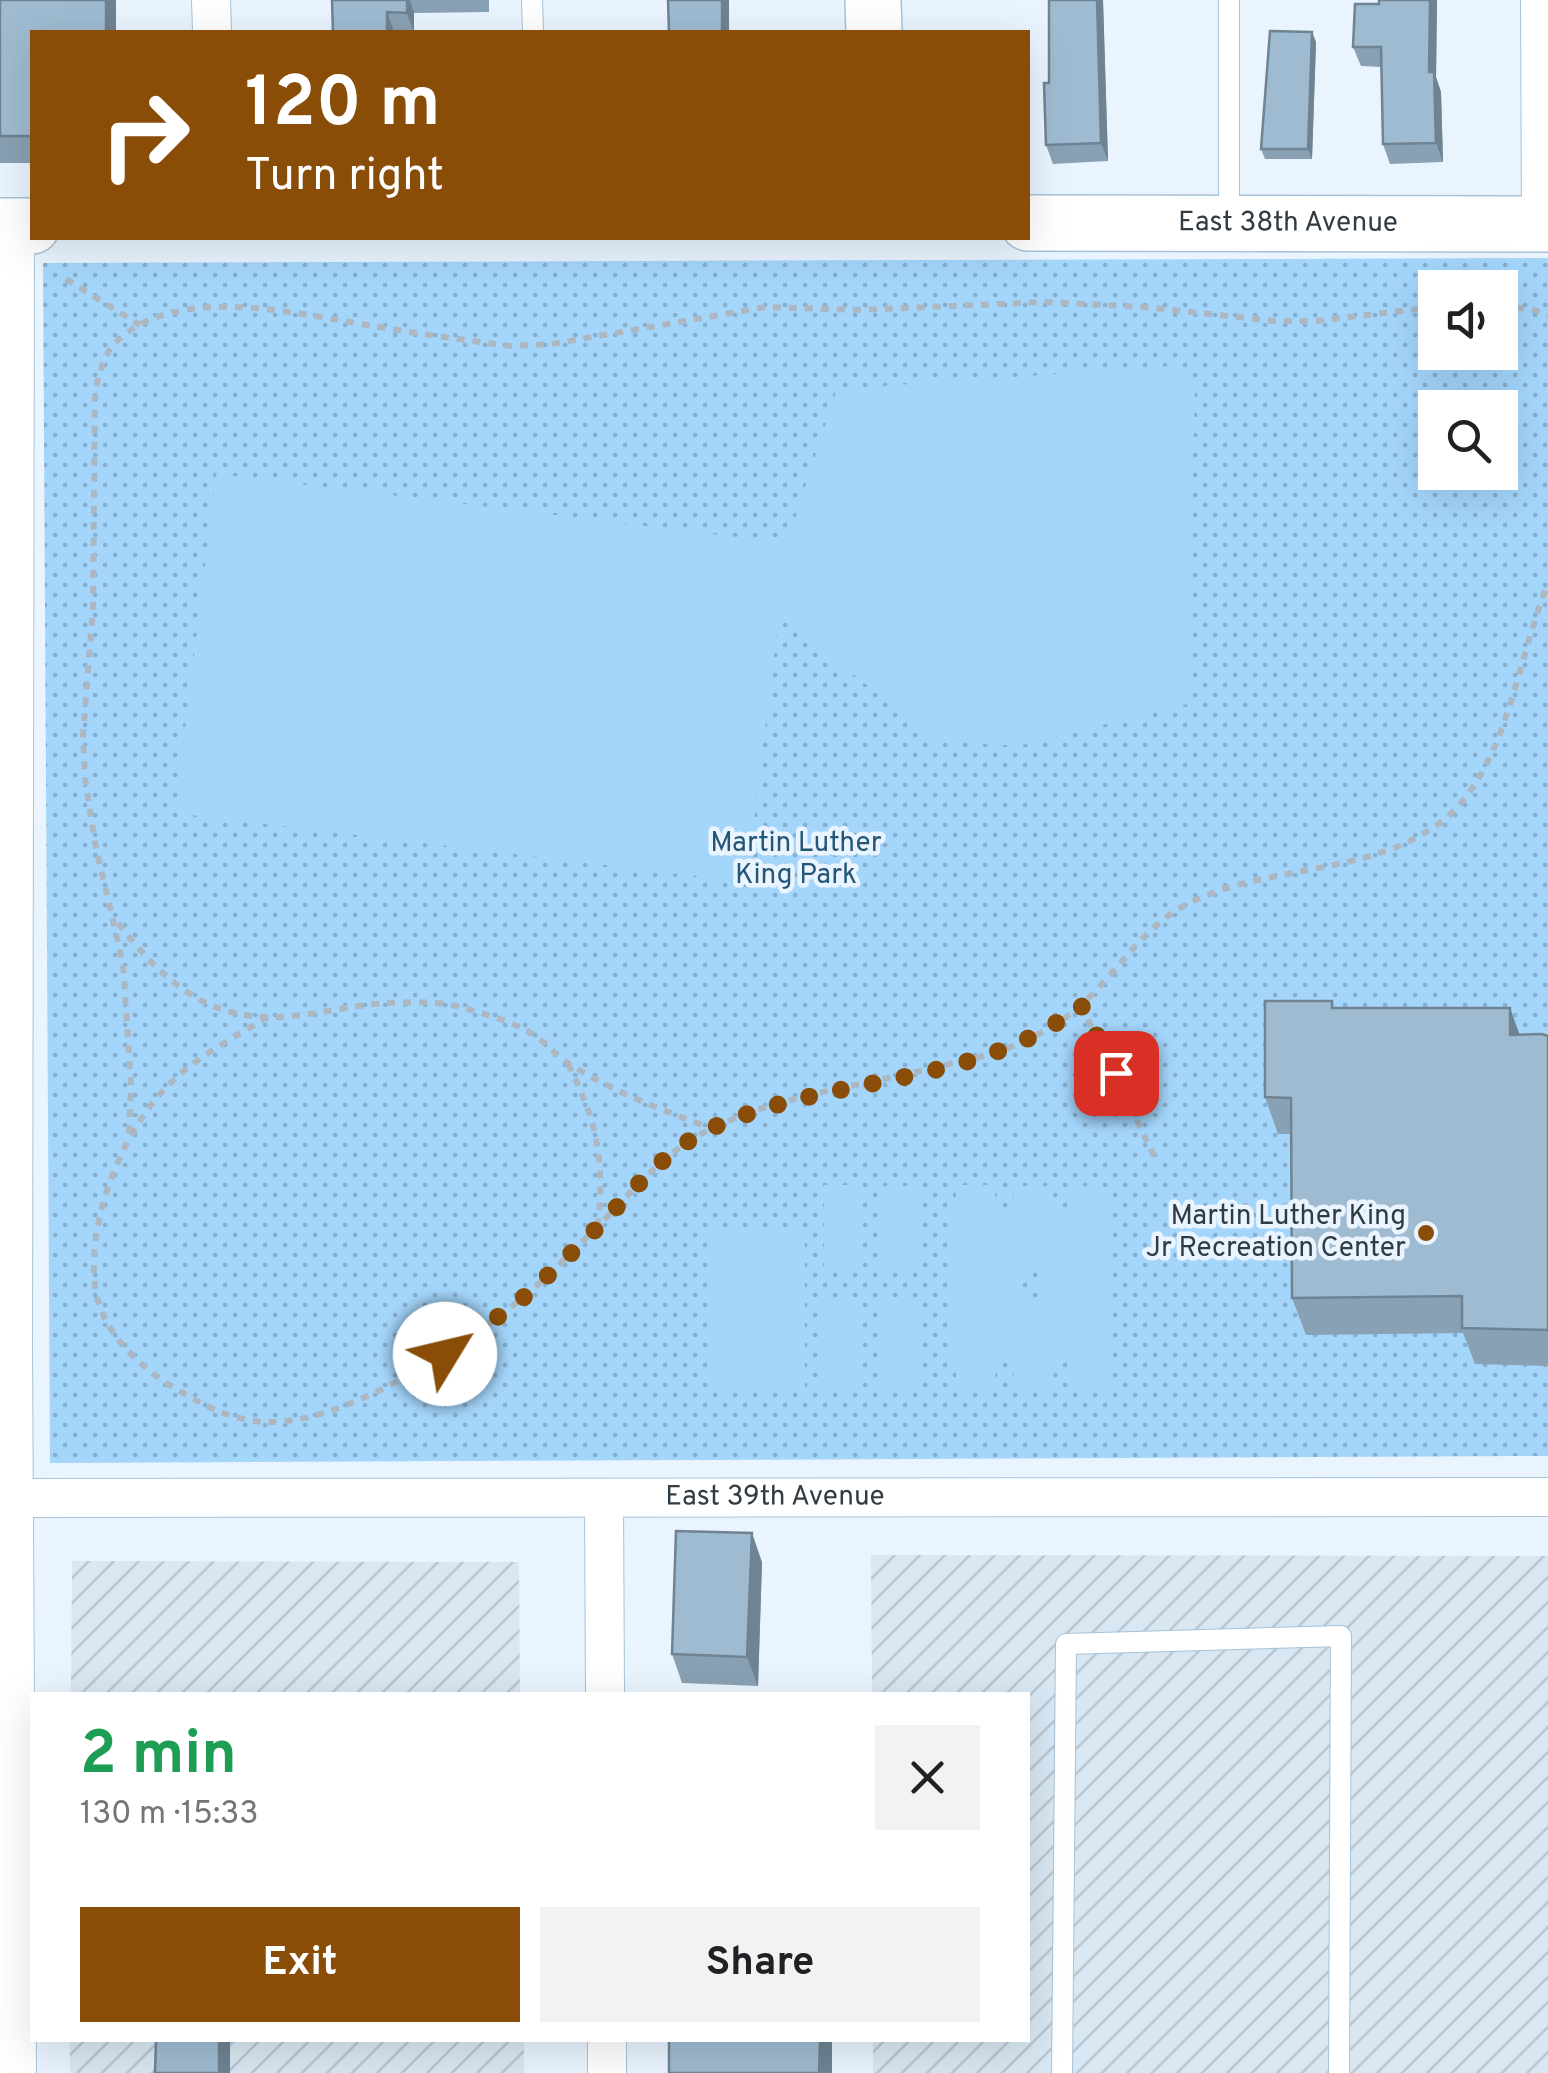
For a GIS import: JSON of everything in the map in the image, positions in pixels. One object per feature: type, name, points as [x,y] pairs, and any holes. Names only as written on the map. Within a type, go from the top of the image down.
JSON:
[{"type":"street","points":[[212,0],[212,30]]},
{"type":"street","points":[[874,0],[874,30]]},
{"type":"street","points":[[1540,0],[1545,224]]},
{"type":"street","name":"East 38th Avenue","points":[[1030,222],[1545,224]]},
{"type":"street","points":[[16,226],[6,1347],[16,2073]]},
{"type":"street","name":"East 39th Avenue","points":[[7,1498],[1548,1497]]},
{"type":"street","points":[[604,1498],[606,1692]]},
{"type":"street","points":[[607,2042],[607,2073]]},
{"type":"lane","points":[[532,0],[532,30]]},
{"type":"lane","points":[[1228,0],[1230,222]]},
{"type":"lane","points":[[1062,2073],[1066,1644],[1340,1636],[1339,2073]]},
{"type":"path","points":[[66,279],[140,325]]},
{"type":"path","points":[[129,1134],[131,1085],[124,964],[95,844],[84,778],[83,735],[93,606],[95,392],[102,365],[114,344],[140,325],[193,309],[250,308],[511,346],[552,344],[766,308],[860,310],[1045,302],[1128,306],[1274,322],[1316,322],[1418,309]]},
{"type":"path","points":[[1518,308],[1548,315]]},
{"type":"path","points":[[268,1018],[199,1060],[163,1091],[129,1134],[112,1176],[99,1226],[95,1266],[98,1300],[114,1334],[150,1373],[214,1411],[246,1421],[279,1422],[324,1414],[445,1354],[527,1294],[663,1162],[711,1128],[779,1104],[1007,1049],[1061,1022],[1161,922],[1187,904],[1255,882],[1370,855],[1442,822],[1466,797],[1501,728],[1548,584]]},
{"type":"path","points":[[115,920],[146,960],[174,986],[238,1013],[268,1018],[378,1004],[420,1002],[459,1006],[530,1032],[568,1064],[618,1092],[711,1128]]},
{"type":"path","points":[[1081,1005],[1156,1160]]},
{"type":"path","points":[[568,1064],[588,1103],[597,1132],[601,1163],[598,1226]]},
{"type":"shaded area","points":[[871,1555],[1548,1556],[1548,2073],[873,2073],[873,2042],[1030,2042],[1030,1692],[872,1692]]},
{"type":"shaded area","points":[[72,1561],[519,1562],[520,1692],[71,1692]]},
{"type":"shaded area","points":[[70,2042],[524,2042],[524,2073],[70,2073]]},
{"type":"green space","name":"Martin Luther King Park","points":[[1548,258],[1548,1456],[50,1463],[43,263]]},
{"type":"green space","points":[[1174,366],[1195,385],[1187,704],[1018,746],[939,741],[779,617],[746,882],[175,813],[216,474],[787,543],[837,389]]},
{"type":"green space","points":[[824,1185],[863,1185],[863,1270],[824,1270]]},
{"type":"green space","points":[[956,1185],[995,1185],[996,1212],[1013,1211],[1014,1186],[1053,1186],[1054,1212],[1071,1211],[1071,1186],[1110,1187],[1110,1389],[1071,1388],[1071,1362],[1054,1362],[1053,1389],[1014,1389],[1014,1362],[996,1362],[995,1389],[956,1389]],"holes":[[[1023,1271],[1043,1272],[1043,1303],[1023,1303]]]},
{"type":"green space","points":[[881,1186],[920,1186],[920,1271],[881,1271]]},
{"type":"green space","points":[[707,1228],[805,1228],[805,1389],[708,1389]]},
{"type":"green space","points":[[823,1302],[863,1303],[862,1388],[823,1388]]},
{"type":"green space","points":[[881,1302],[920,1303],[920,1388],[881,1388]]},
{"type":"building","points":[[0,0],[106,0],[106,30],[30,30],[30,136],[0,136]]},
{"type":"building","points":[[332,0],[407,0],[407,13],[387,12],[387,30],[333,30]]},
{"type":"building","points":[[668,0],[722,0],[722,30],[669,30]]},
{"type":"building","points":[[1049,0],[1097,0],[1101,143],[1046,145],[1044,83],[1049,83]]},
{"type":"building","points":[[1379,0],[1430,0],[1429,72],[1434,72],[1436,143],[1383,144],[1381,47],[1353,47],[1355,4],[1379,4]]},
{"type":"building","points":[[1270,31],[1312,32],[1308,149],[1261,149]]},
{"type":"building","name":"Martin Luther King Jr Recreation Center","points":[[1265,1001],[1332,1001],[1332,1008],[1510,1008],[1510,1035],[1548,1036],[1548,1330],[1462,1328],[1462,1296],[1292,1298],[1291,1098],[1265,1097]]},
{"type":"building","points":[[676,1531],[752,1533],[747,1657],[672,1654]]},
{"type":"building","points":[[156,2042],[219,2042],[219,2073],[155,2073]]},
{"type":"building","points":[[669,2042],[820,2042],[819,2073],[669,2073]]},
{"type":"place","name":"Martin Luther King Jr Recreation Center","points":[[1426,1233]]},
{"type":"route","points":[[445,1354],[527,1294],[637,1184],[686,1142],[711,1128],[779,1104],[1007,1049],[1061,1022],[1081,1005],[1116,1073]]}]
